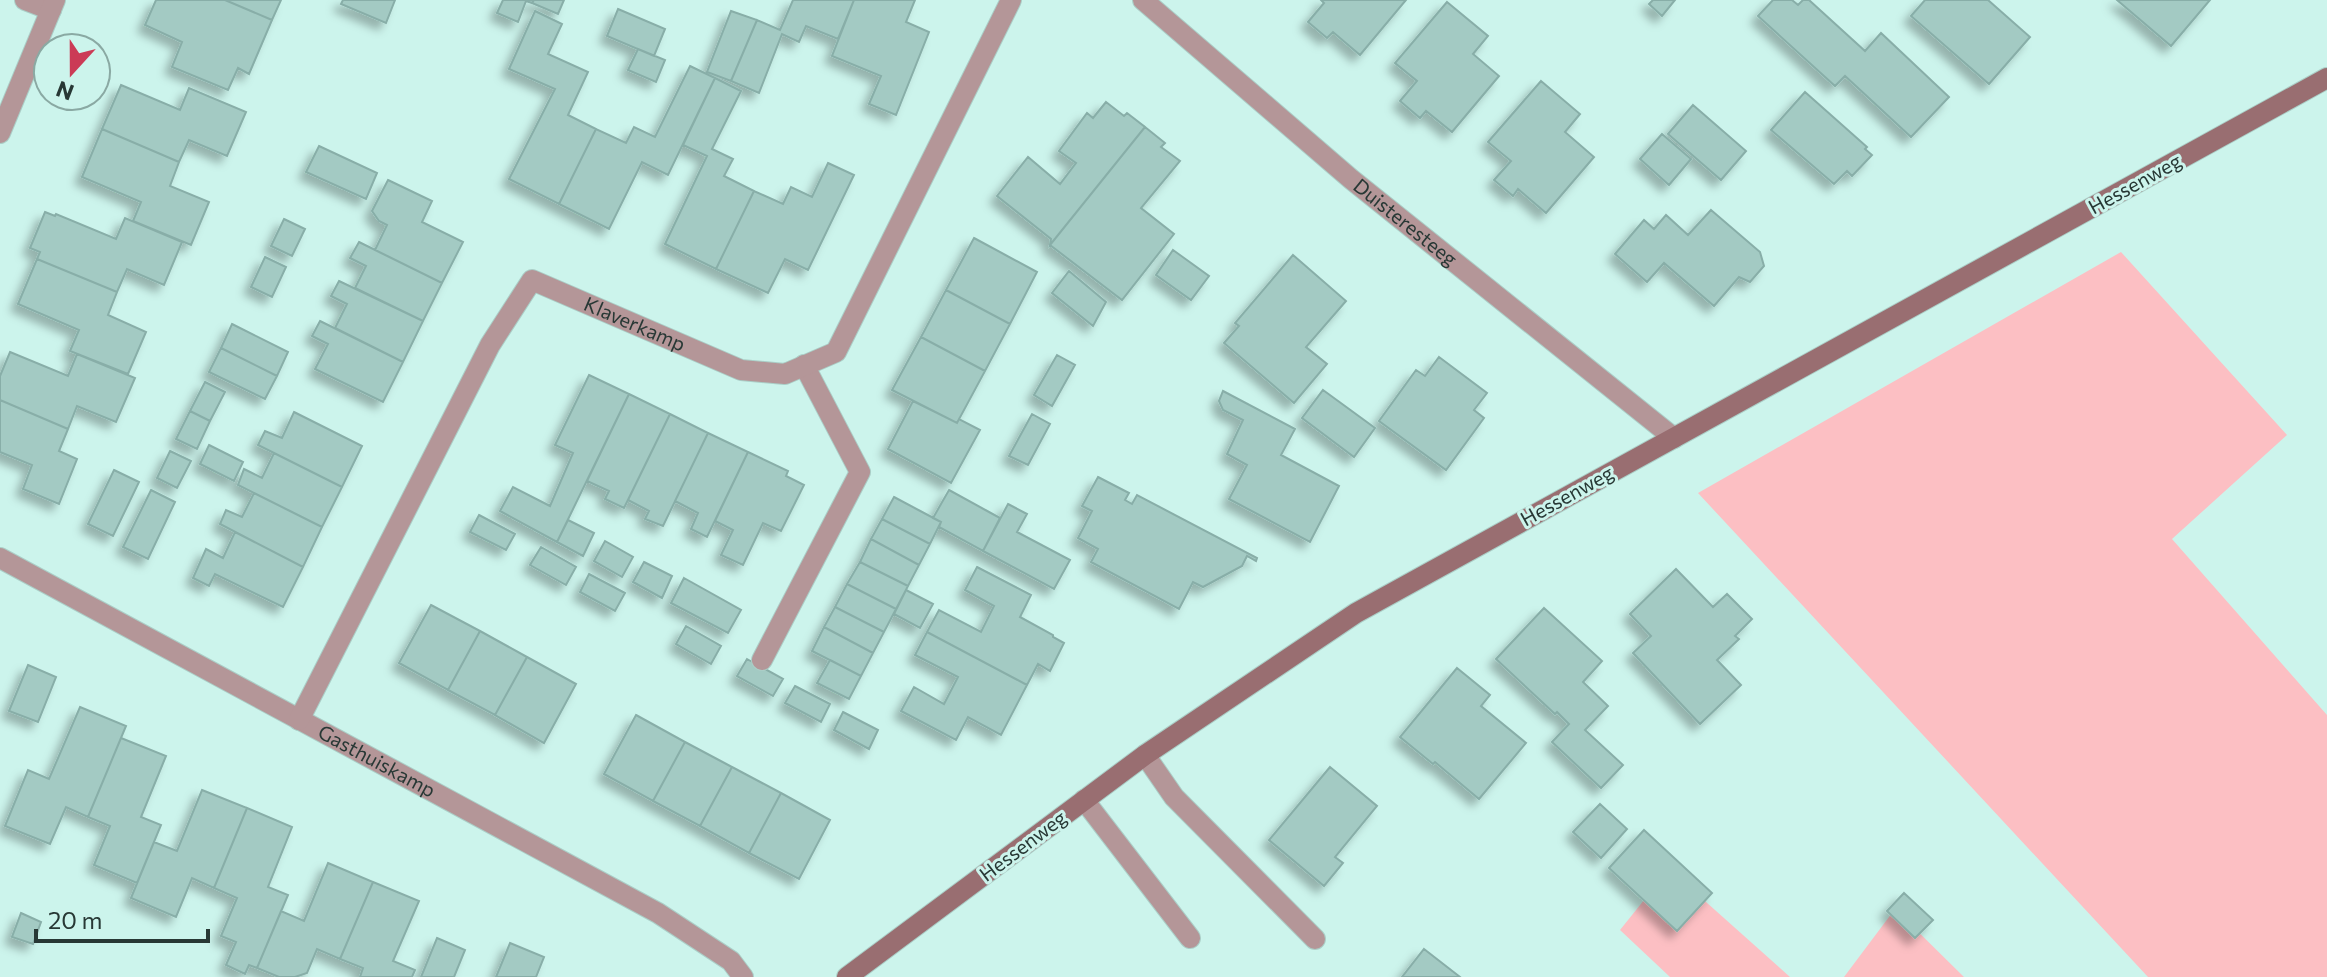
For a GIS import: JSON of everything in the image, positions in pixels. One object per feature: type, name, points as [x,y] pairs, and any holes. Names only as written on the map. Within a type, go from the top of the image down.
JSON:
[{"type":"main road","name":"Hessenweg","points":[[847,977],[1145,755],[1356,613],[2327,78]]},
{"type":"street","points":[[0,133],[53,5],[25,0]]},
{"type":"street","name":"Klaverkamp","points":[[299,720],[490,345],[532,280],[741,370],[785,374],[836,352],[1011,0]]},
{"type":"street","name":"Duisteresteeg","points":[[1143,0],[1351,179],[1674,438]]},
{"type":"street","points":[[762,660],[860,472],[804,365]]},
{"type":"street","name":"Gasthuiskamp","points":[[0,558],[658,913],[731,961],[743,977]]},
{"type":"street","points":[[1145,755],[1174,797],[1315,939]]},
{"type":"street","points":[[1084,800],[1190,938]]},
{"type":"shaded area","points":[[2121,252],[2287,435],[2172,539],[2327,715],[2327,977],[2148,977],[1698,493]]},
{"type":"shaded area","points":[[1669,869],[1790,977],[1670,977],[1620,930]]},
{"type":"shaded area","points":[[1895,909],[1964,977],[1844,977]]},
{"type":"building","points":[[156,0],[225,0],[272,20],[249,74],[238,68],[228,90],[172,67],[182,42],[145,25]]},
{"type":"building","points":[[225,0],[281,0],[272,20]]},
{"type":"building","points":[[343,0],[395,0],[386,23],[341,4]]},
{"type":"building","points":[[503,0],[534,0],[532,3],[526,1],[518,22],[497,13]]},
{"type":"building","points":[[534,0],[564,0],[558,14],[532,3]]},
{"type":"building","points":[[793,0],[854,0],[838,39],[806,26],[799,42],[782,34],[759,93],[731,81],[757,20],[780,30]]},
{"type":"building","points":[[854,0],[915,0],[906,22],[929,32],[896,115],[869,104],[881,76],[832,56]]},
{"type":"building","points":[[1321,0],[1406,0],[1360,55],[1333,32],[1327,38],[1308,22],[1324,3]]},
{"type":"building","points":[[1653,0],[1675,0],[1662,16],[1649,4]]},
{"type":"building","points":[[1773,0],[1792,0],[1798,5],[1803,0],[1809,0],[1865,51],[1881,33],[1949,97],[1911,137],[1845,76],[1835,86],[1758,16]]},
{"type":"building","points":[[1925,0],[1988,0],[2030,37],[1989,84],[1911,16]]},
{"type":"building","points":[[2117,0],[2210,0],[2171,46]]},
{"type":"building","points":[[1447,2],[1488,36],[1473,54],[1499,76],[1452,132],[1426,111],[1420,118],[1400,101],[1417,81],[1395,63]]},
{"type":"building","points":[[618,9],[665,29],[654,56],[607,36]]},
{"type":"building","points":[[535,11],[562,24],[548,54],[588,72],[568,115],[596,129],[559,204],[509,179],[555,89],[509,69]]},
{"type":"building","points":[[731,11],[757,20],[731,81],[707,72]]},
{"type":"building","points":[[638,49],[665,60],[656,82],[628,70]]},
{"type":"building","points":[[690,66],[715,78],[668,175],[642,162],[609,229],[559,204],[596,129],[626,143],[634,127],[655,137]]},
{"type":"building","points":[[715,78],[741,91],[712,149],[733,159],[724,176],[754,191],[716,269],[665,244],[707,156],[683,145]]},
{"type":"building","points":[[1541,81],[1580,114],[1565,132],[1594,157],[1546,213],[1518,189],[1513,196],[1494,180],[1511,161],[1488,142]]},
{"type":"building","points":[[121,85],[180,110],[189,88],[246,112],[227,156],[189,140],[179,162],[102,129],[112,112]]},
{"type":"building","points":[[1805,92],[1867,147],[1865,149],[1872,155],[1852,176],[1847,171],[1834,184],[1771,130]]},
{"type":"building","points":[[1106,102],[1145,127],[1050,245],[1051,239],[997,196],[1028,157],[1060,184],[1076,163],[1059,151],[1087,113],[1093,118]]},
{"type":"building","points":[[1693,105],[1746,151],[1721,180],[1668,134]]},
{"type":"building","points":[[1145,127],[1165,143],[1161,147],[1180,161],[1141,208],[1174,234],[1122,300],[1050,245]]},
{"type":"building","points":[[102,129],[179,162],[170,186],[209,202],[191,245],[133,221],[141,202],[82,177]]},
{"type":"building","points":[[1662,134],[1691,159],[1669,185],[1640,159]]},
{"type":"building","points":[[319,146],[377,173],[366,199],[306,172]]},
{"type":"building","points":[[828,163],[854,175],[808,270],[785,259],[768,293],[716,269],[754,191],[783,204],[791,187],[812,197]]},
{"type":"building","points":[[388,180],[432,201],[422,222],[463,242],[442,283],[375,250],[387,225],[379,221],[372,211]]},
{"type":"building","points":[[1711,210],[1760,252],[1764,266],[1750,282],[1739,277],[1714,306],[1664,263],[1647,282],[1615,254],[1644,220],[1654,229],[1666,215],[1688,235]]},
{"type":"building","points":[[45,212],[116,239],[125,218],[182,242],[164,285],[127,269],[117,292],[37,259],[40,252],[30,248]]},
{"type":"building","points":[[284,219],[305,229],[292,256],[271,246]]},
{"type":"building","points":[[974,238],[1037,272],[1010,324],[946,290]]},
{"type":"building","points":[[359,242],[442,283],[423,321],[355,288],[366,266],[350,258]]},
{"type":"building","points":[[1173,250],[1209,276],[1191,300],[1156,275]]},
{"type":"building","points":[[1293,255],[1346,301],[1306,347],[1327,364],[1294,403],[1224,343],[1239,326],[1235,323]]},
{"type":"building","points":[[265,257],[286,267],[272,297],[251,287]]},
{"type":"building","points":[[37,259],[117,292],[108,315],[146,332],[128,374],[70,351],[79,330],[18,304]]},
{"type":"building","points":[[1069,271],[1106,302],[1093,326],[1052,293]]},
{"type":"building","points":[[339,281],[423,321],[403,362],[335,328],[347,304],[331,296]]},
{"type":"building","points":[[946,290],[1010,324],[985,371],[921,337]]},
{"type":"building","points":[[320,321],[403,362],[383,402],[315,369],[328,344],[312,336]]},
{"type":"building","points":[[232,324],[288,352],[277,376],[221,348]]},
{"type":"building","points":[[921,337],[985,371],[957,423],[892,390]]},
{"type":"building","points":[[221,348],[277,376],[265,399],[209,372]]},
{"type":"building","points":[[10,352],[68,376],[77,354],[135,378],[116,422],[77,406],[68,429],[0,400],[0,376]]},
{"type":"building","points":[[1057,355],[1075,365],[1052,406],[1034,395]]},
{"type":"building","points":[[1439,357],[1487,393],[1474,410],[1484,418],[1446,470],[1379,421],[1416,370],[1425,376]]},
{"type":"building","points":[[589,375],[629,394],[557,542],[500,511],[513,487],[550,506],[573,453],[555,445]]},
{"type":"building","points":[[205,382],[225,392],[210,421],[190,411]]},
{"type":"building","points":[[1323,390],[1375,428],[1354,457],[1302,418]]},
{"type":"building","points":[[1223,391],[1295,429],[1281,455],[1339,486],[1310,542],[1229,499],[1247,465],[1227,454],[1243,420],[1223,410],[1219,401]]},
{"type":"building","points":[[629,394],[670,414],[624,508],[605,499],[609,491],[587,481]]},
{"type":"building","points":[[0,400],[68,429],[59,451],[77,459],[59,504],[23,489],[32,465],[0,452]]},
{"type":"building","points":[[913,401],[957,423],[959,419],[980,430],[951,483],[888,449]]},
{"type":"building","points":[[190,411],[210,421],[197,449],[176,439]]},
{"type":"building","points":[[294,412],[362,446],[342,487],[258,445],[265,431],[282,438]]},
{"type":"building","points":[[670,414],[708,433],[663,526],[645,519],[649,511],[628,500]]},
{"type":"building","points":[[1032,414],[1050,424],[1028,465],[1009,456]]},
{"type":"building","points":[[708,433],[748,452],[707,537],[691,529],[698,513],[675,501]]},
{"type":"building","points":[[209,445],[243,462],[234,481],[200,464]]},
{"type":"building","points":[[170,451],[191,461],[177,488],[157,478]]},
{"type":"building","points":[[748,452],[788,471],[786,476],[804,485],[781,531],[763,523],[743,565],[721,555],[733,530],[715,521]]},
{"type":"building","points":[[274,453],[342,487],[322,527],[238,485],[244,469],[262,478]]},
{"type":"building","points":[[114,470],[139,482],[113,536],[88,524]]},
{"type":"building","points":[[1098,477],[1129,493],[1125,500],[1132,504],[1137,495],[1257,558],[1256,561],[1247,556],[1242,566],[1203,587],[1193,582],[1179,609],[1091,562],[1098,549],[1078,538],[1092,511],[1082,506]]},
{"type":"building","points":[[151,490],[175,502],[148,559],[123,547]]},
{"type":"building","points":[[949,490],[1000,518],[983,551],[939,527],[941,522],[933,518]]},
{"type":"building","points":[[254,493],[322,527],[303,567],[220,524],[226,510],[242,517]]},
{"type":"building","points":[[894,497],[941,522],[930,544],[882,519]]},
{"type":"building","points":[[1008,504],[1027,514],[1017,532],[1070,560],[1054,589],[983,551]]},
{"type":"building","points":[[479,515],[515,534],[506,550],[470,532]]},
{"type":"building","points":[[882,519],[930,544],[919,565],[871,539]]},
{"type":"building","points":[[568,520],[594,533],[583,556],[557,542]]},
{"type":"building","points":[[235,532],[303,567],[283,607],[215,574],[209,586],[193,578],[206,549],[223,558]]},
{"type":"building","points":[[871,539],[919,565],[908,586],[860,562]]},
{"type":"building","points":[[605,541],[633,557],[622,577],[594,561]]},
{"type":"building","points":[[541,547],[576,567],[566,585],[530,565]]},
{"type":"building","points":[[644,562],[672,576],[662,598],[633,582]]},
{"type":"building","points":[[860,562],[908,586],[896,609],[847,584]]},
{"type":"building","points":[[977,567],[1031,595],[1020,617],[1064,643],[1050,671],[1038,664],[1027,685],[927,632],[939,610],[981,632],[994,606],[965,590]]},
{"type":"building","points":[[1676,569],[1713,607],[1727,594],[1752,619],[1735,636],[1739,639],[1717,660],[1741,685],[1700,724],[1633,653],[1651,636],[1630,614]]},
{"type":"building","points":[[589,574],[625,593],[615,611],[580,592]]},
{"type":"building","points":[[684,578],[741,610],[728,633],[671,603]]},
{"type":"building","points":[[847,584],[896,609],[884,632],[835,607]]},
{"type":"building","points":[[906,590],[933,604],[920,628],[894,614]]},
{"type":"building","points":[[431,605],[480,631],[448,690],[399,663]]},
{"type":"building","points":[[835,607],[884,632],[873,653],[824,627]]},
{"type":"building","points":[[1544,608],[1602,661],[1583,682],[1608,706],[1585,730],[1623,765],[1601,788],[1552,742],[1569,724],[1496,659]]},
{"type":"building","points":[[686,626],[721,646],[711,664],[676,644]]},
{"type":"building","points":[[824,627],[873,653],[861,676],[812,651]]},
{"type":"building","points":[[480,631],[527,657],[495,715],[448,690]]},
{"type":"building","points":[[927,632],[1027,685],[1001,735],[968,717],[956,740],[901,711],[914,687],[944,704],[958,677],[915,655]]},
{"type":"building","points":[[527,657],[576,684],[544,743],[495,715]]},
{"type":"building","points":[[747,659],[783,679],[773,696],[737,676]]},
{"type":"building","points":[[830,660],[861,676],[849,699],[817,683]]},
{"type":"building","points":[[28,665],[56,677],[38,722],[9,711]]},
{"type":"building","points":[[1457,668],[1490,695],[1481,706],[1526,743],[1479,799],[1400,737]]},
{"type":"building","points":[[795,686],[830,704],[821,722],[785,703]]},
{"type":"building","points":[[80,707],[126,726],[88,817],[66,807],[50,844],[5,826],[28,770],[49,779]]},
{"type":"building","points":[[843,712],[878,730],[869,749],[834,730]]},
{"type":"building","points":[[636,715],[685,742],[653,801],[604,774]]},
{"type":"building","points":[[121,738],[166,756],[141,817],[161,825],[137,883],[94,865],[110,826],[88,817]]},
{"type":"building","points":[[685,742],[732,767],[700,826],[653,801]]},
{"type":"building","points":[[732,767],[781,793],[749,853],[700,826]]},
{"type":"building","points":[[1330,767],[1377,806],[1335,857],[1343,863],[1324,886],[1269,840]]},
{"type":"building","points":[[202,790],[247,808],[214,888],[192,878],[176,917],[131,898],[154,842],[177,851]]},
{"type":"building","points":[[781,793],[830,820],[799,879],[749,853]]},
{"type":"building","points":[[1600,804],[1627,829],[1601,858],[1573,832]]},
{"type":"building","points":[[247,808],[292,827],[268,887],[288,895],[257,968],[249,965],[245,974],[226,965],[236,942],[221,936],[237,898],[214,888]]},
{"type":"building","points":[[1644,830],[1712,893],[1677,931],[1609,868]]},
{"type":"building","points":[[328,863],[373,882],[340,959],[317,949],[307,973],[295,977],[279,977],[257,968],[281,911],[304,921]]},
{"type":"building","points":[[373,882],[419,901],[393,961],[415,970],[412,977],[360,977],[363,968],[340,959]]},
{"type":"building","points":[[1904,893],[1933,920],[1915,938],[1887,911]]},
{"type":"building","points":[[21,913],[41,922],[33,944],[12,937]]},
{"type":"building","points":[[437,938],[465,950],[454,977],[421,977]]},
{"type":"building","points":[[510,943],[544,957],[536,977],[496,977]]},
{"type":"building","points":[[1424,949],[1460,977],[1402,977]]}]
